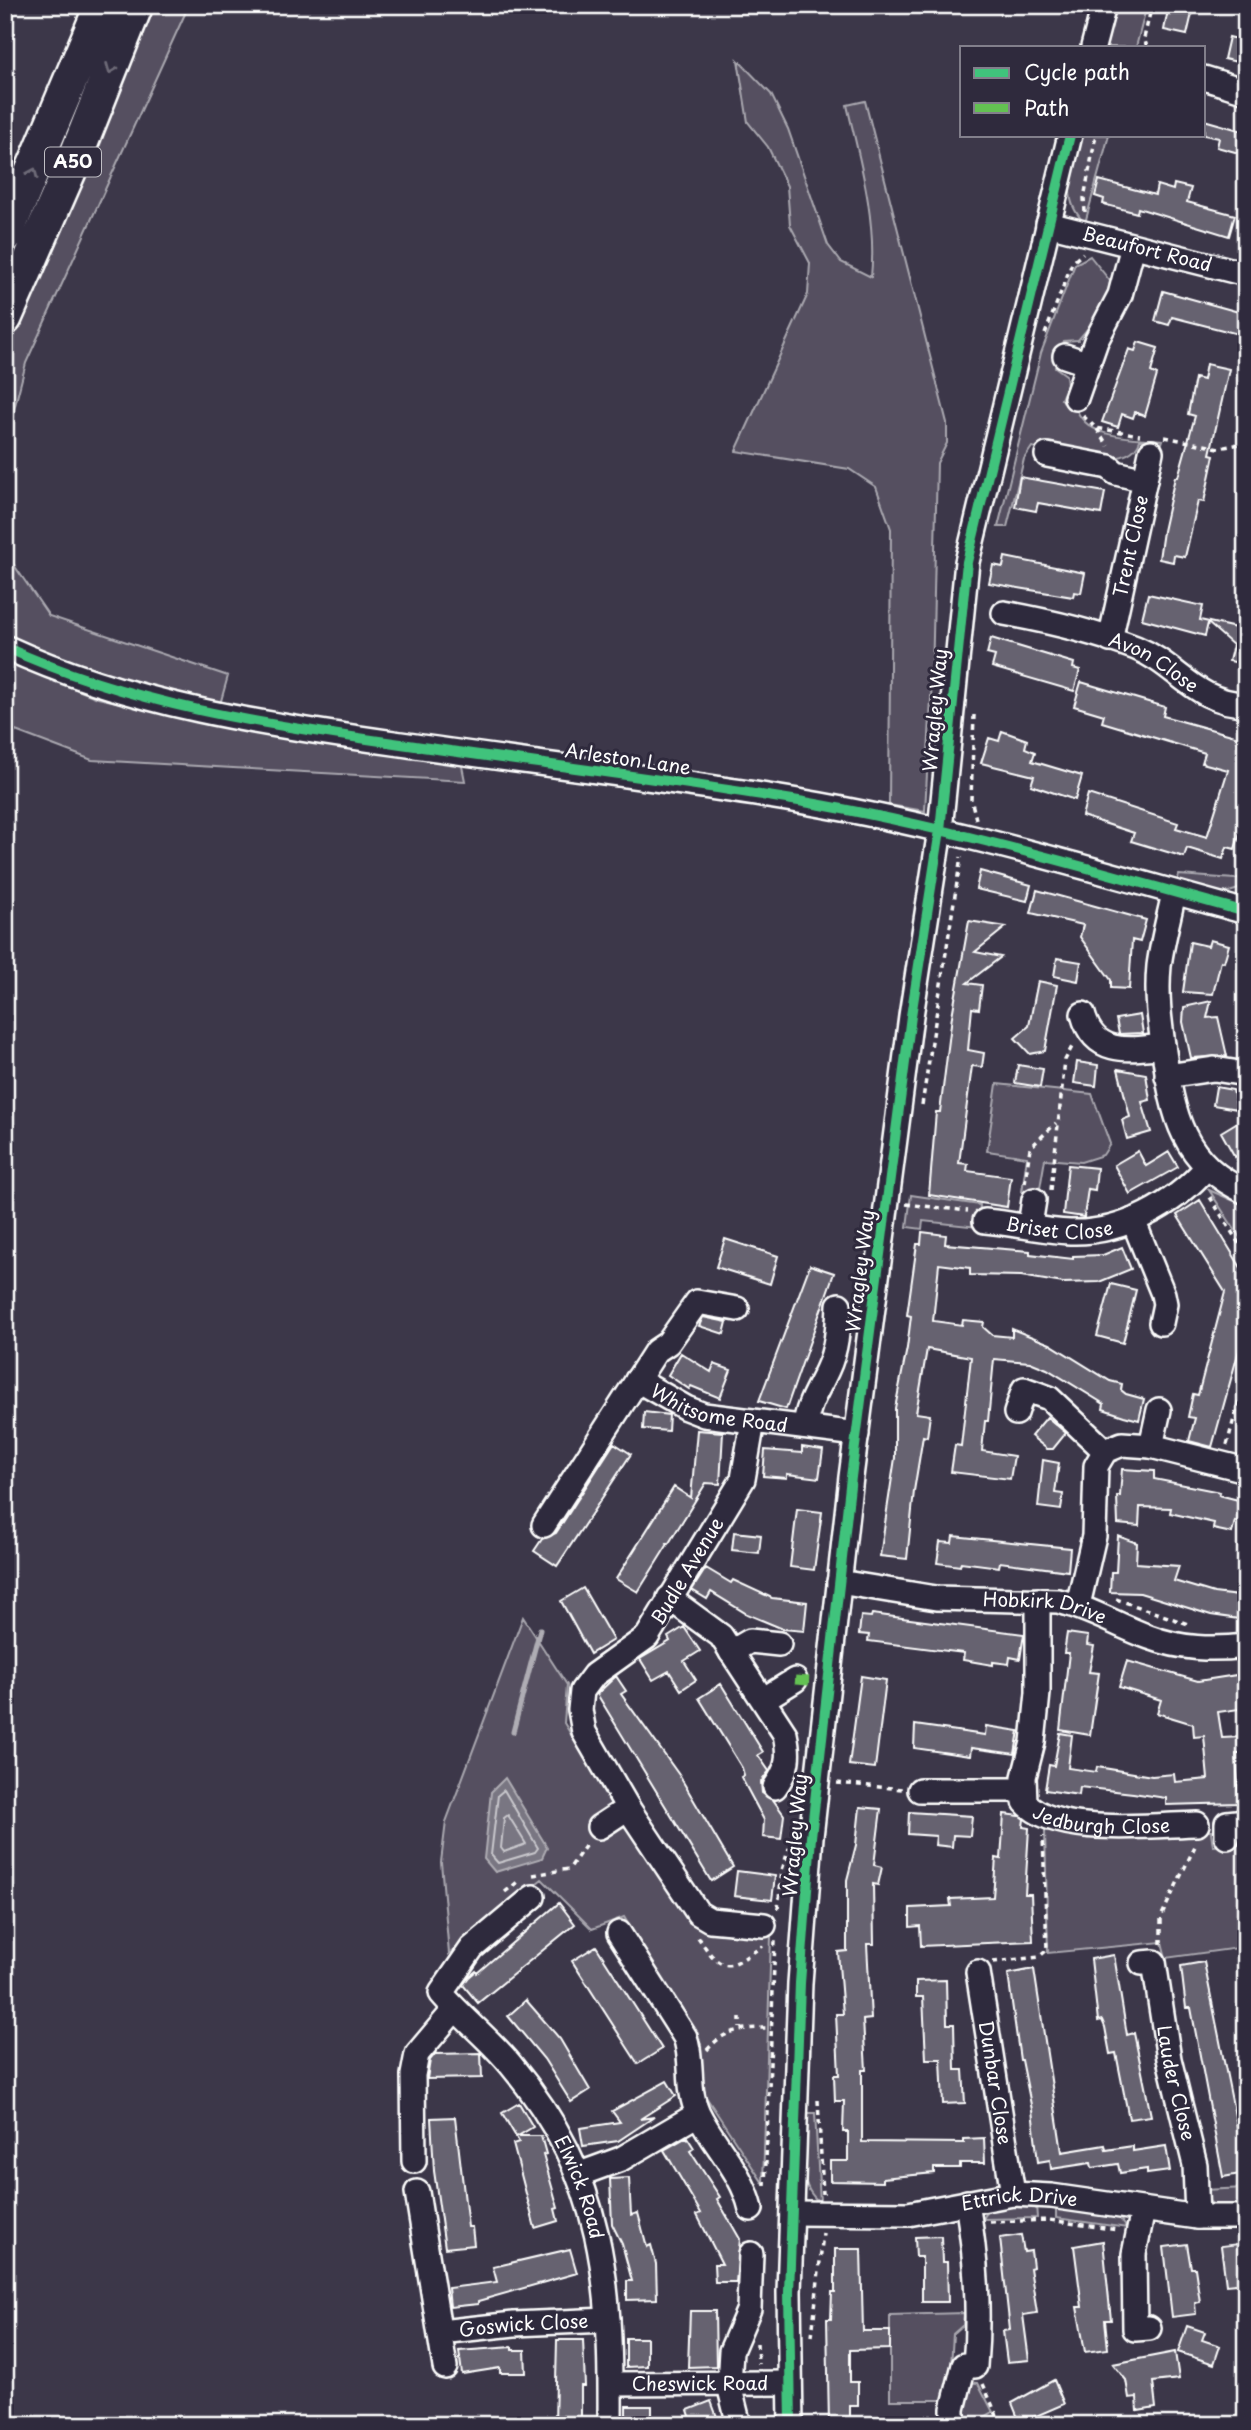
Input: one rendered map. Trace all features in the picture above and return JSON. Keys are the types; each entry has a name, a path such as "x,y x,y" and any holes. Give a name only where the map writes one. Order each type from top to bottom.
{"highway":[{"name":"A50","path":"5,236 102,5"},
{"name":"A50","path":"5,318 78,152 136,5"}],"street":[{"path":"1093,46 1104,5"},
{"path":"1206,79 1246,91"},
{"name":"Wragley Way","path":"791,2425 789,2383 792,2213 800,1983 811,1837 857,1434 897,1203 911,1016 940,830 967,562 1070,136"},
{"name":"Beaufort Road","path":"1048,224 1246,274"},
{"path":"1076,398 1076,359 1120,295 1133,246"},
{"name":"Trent Close","path":"1110,640 1152,452"},
{"path":"1047,455 1109,467 1116,473 1145,480"},
{"name":"Avon Close","path":"1004,614 1110,640 1151,656 1202,694 1225,702 1246,704"},
{"name":"Arleston Lane","path":"5,647 107,688 176,707 298,730 774,797 974,838 1246,912"},
{"path":"1174,892 1159,965 1157,1003 1167,1076 1181,1132 1202,1172 1246,1192"},
{"path":"1085,1021 1115,1049 1163,1046"},
{"path":"1167,1076 1214,1069 1246,1074"},
{"name":"Briset Close","path":"982,1216 1054,1229 1085,1231 1133,1220 1153,1211 1202,1172"},
{"path":"1029,1193 1030,1225"},
{"name":"Briset Close","path":"1133,1220 1163,1293 1165,1304 1161,1323"},
{"name":"Whitsome Road","path":"544,1525 656,1351 668,1343 697,1302 737,1309"},
{"name":"Whitsome Road","path":"805,1427 807,1408 828,1368 838,1338 839,1305"},
{"name":"Whitsome Road","path":"637,1380 686,1408 704,1415 857,1434"},
{"path":"1016,1413 1024,1389 1049,1398 1105,1451"},
{"path":"1151,1446 1159,1410"},
{"name":"Budle Avenue","path":"753,1421 743,1479 668,1598 648,1637 594,1675 582,1691 580,1710 584,1732 628,1808 698,1913 710,1920 758,1935"},
{"path":"1080,1596 1094,1536 1096,1466 1105,1451 1122,1444 1151,1446 1246,1471"},
{"name":"Hobkirk Drive","path":"839,1582 936,1598 1038,1600 1080,1596 1170,1643 1208,1649 1246,1646"},
{"path":"668,1598 707,1623 721,1636 785,1734 789,1751 787,1770 775,1787"},
{"name":"Jedburgh Close","path":"1038,1600 1038,1693 1033,1742 1023,1790 1025,1802 1043,1817 1108,1825 1197,1824"},
{"path":"731,1652 750,1642 779,1644"},
{"path":"764,1699 795,1680"},
{"name":"Jedburgh Close","path":"920,1790 1023,1790"},
{"path":"597,1832 628,1808"},
{"path":"1227,1837 1227,1823 1246,1821"},
{"path":"414,2161 417,2054 435,2031 472,1948 533,1897"},
{"path":"619,1933 685,2037 691,2066 692,2098 698,2114 746,2188 751,2209"},
{"name":"Lauder Close","path":"1148,1963 1195,2165 1197,2217"},
{"name":"Dunbar Close","path":"978,1972 1013,2194"},
{"name":"Elwick Road","path":"448,2001 485,2035 520,2077 552,2120 580,2175 607,2283 610,2425"},
{"path":"580,2175 648,2145 698,2114"},
{"name":"Goswick Close","path":"418,2192 445,2367"},
{"name":"Ettrick Drive","path":"792,2213 825,2215 969,2212 1013,2194 1051,2196 1141,2222 1197,2217 1246,2217"},
{"path":"953,2425 953,2409 970,2365 979,2314 969,2212"},
{"path":"1141,2222 1134,2254 1135,2329 1149,2328"},
{"path":"739,2425 729,2385 731,2351 749,2309 751,2254"},
{"name":"Goswick Close","path":"440,2332 501,2325 608,2320"},
{"name":"Cheswick Road","path":"611,2384 789,2383"}],"path":[{"path":"1147,46 1144,38 1152,5"},
{"path":"1042,341 1072,263 1085,252 1087,234 1084,198 1096,136"},
{"path":"921,1111 960,857 972,852 977,825 971,799 975,702"},
{"path":"1054,1229 1049,1202 1058,1141 1056,1123 1065,1060 1085,1021"},
{"path":"1029,1193 1030,1148 1056,1123"},
{"path":"1202,1172 1246,1255"},
{"path":"897,1203 909,1191"},
{"path":"897,1203 982,1216"},
{"path":"897,1203 905,1217"},
{"path":"1222,1465 1246,1375"},
{"path":"1080,1596 1197,1627"},
{"path":"834,1794 835,1782 920,1790"},
{"path":"978,1972 981,1963 1039,1957 1047,1950 1043,1817"},
{"path":"1148,1963 1161,1944 1161,1917 1197,1842 1197,1824"},
{"path":"499,1901 509,1886 526,1876 569,1869 584,1845 597,1832"},
{"path":"695,1932 712,1956 724,1965 737,1965 764,1945 758,1935"},
{"path":"740,2017 740,2028"},
{"path":"691,2066 720,2035 740,2028 771,2028"},
{"path":"811,2343 825,2215 817,2088"},
{"path":"969,2212 1049,2220 1141,2222"},
{"path":"970,2365 1001,2425"}],"shaded area":[{"path":"154,5 189,5 26,363 5,444 5,353"},
{"path":"1117,5 1147,5 1136,46 1106,46"},
{"path":"738,60 771,94 788,129 828,245 841,262 871,277 872,234 869,212 847,105 865,101 947,423 947,443 937,463 932,680 925,811 889,805 891,529 876,487 849,469 736,451 808,294 810,263 790,225 787,186 768,147 748,122"},
{"path":"1083,136 1109,136 1085,223 1072,202 1070,181"},
{"path":"1090,256 1110,281 1109,289 1089,327 1078,340 1064,341 1055,367 1066,375 1067,385 1061,399 1075,405 1080,417 1099,431 1125,437 1163,440 1162,443 1140,440 1133,450 1122,456 1108,458 1075,456 1032,447 1024,459 1007,527 998,527 1041,353 1075,264"},
{"path":"5,552 49,616 228,676 219,708 36,651 5,636"},
{"path":"5,661 98,698 296,740 461,761 465,781 92,760 5,727"},
{"path":"1179,875 1235,879 1243,876 1246,883 1231,892 1213,891 1177,882"},
{"path":"997,1084 1092,1094 1110,1144 1103,1155 1081,1162 1045,1159 1039,1194 1022,1192 1027,1157 987,1151"},
{"path":"1209,1190 1246,1206 1246,1247"},
{"path":"911,1195 980,1205 978,1227 923,1221 922,1229 907,1227"},
{"path":"523,1617 567,1685 564,1723 613,1802 698,1924 771,1936 763,2183 704,2094 701,2044 624,1917 592,1929 542,1879 449,1954 441,1862 446,1822"},
{"path":"1246,1828 1246,1947 1166,1958 1162,1942 1048,1953 1045,1831 1211,1831 1213,1846 1242,1844 1241,1829"},
{"path":"805,2113 815,2113 820,2202 812,2194 804,2174"},
{"path":"1246,2188 1246,2208 1217,2205 1203,2195 1203,2190"},
{"path":"1036,2204 1037,2218 983,2219 987,2213 999,2206"},
{"path":"1056,2204 1117,2215 1127,2228 1056,2218"},
{"path":"964,2313 963,2325 953,2334 949,2400 890,2400 890,2315"},
{"path":"964,2382 978,2383 993,2412 971,2425 960,2425"}],"water":[{"path":"505,1778 547,1847 542,1858 495,1872 484,1859 491,1792"}],"building":[{"path":"1169,5 1194,5 1187,35 1164,30"},
{"path":"1229,37 1246,41 1246,64 1224,59"},
{"path":"1206,121 1246,132 1246,155 1217,147 1219,138 1206,135"},
{"path":"1099,180 1155,195 1157,185 1173,190 1174,184 1191,188 1187,202 1235,215 1229,236 1138,208 1137,213 1103,204 1104,199 1095,196"},
{"path":"1163,291 1246,314 1246,336 1172,317 1169,325 1155,321"},
{"path":"1138,342 1158,348 1151,372 1157,375 1145,416 1135,412 1133,418 1122,414 1118,427 1102,422 1129,349 1135,351"},
{"path":"1206,364 1229,369 1210,454 1214,455 1204,502 1198,501 1185,557 1174,555 1173,562 1159,559 1163,531 1175,477 1178,477 1195,416 1188,414 1195,378 1203,380"},
{"path":"1020,477 1105,492 1101,514 1038,503 1036,511 1015,507"},
{"path":"1005,557 1085,573 1081,593 1074,592 1073,597 989,583 993,565 1003,567"},
{"path":"1148,594 1203,606 1200,620 1236,628 1239,615 1246,616 1246,664 1229,661 1233,645 1208,623 1205,636 1142,619"},
{"path":"991,638 1074,663 1073,668 1080,670 1074,691 992,667 995,656 987,654"},
{"path":"1081,682 1165,707 1163,716 1246,739 1246,813 1235,849 1227,847 1223,859 1187,848 1184,857 1131,841 1134,833 1082,816 1088,794 1178,823 1176,828 1207,837 1228,770 1202,763 1205,753 1102,722 1104,715 1074,706"},
{"path":"1002,731 1027,740 1025,748 1035,752 1032,761 1082,776 1075,800 1031,785 1034,776 981,763 989,738 999,741"},
{"path":"980,871 1031,885 1027,901 976,889"},
{"path":"1037,890 1146,920 1140,942 1132,940 1129,989 1111,988 1111,980 1080,937 1083,925 1031,913"},
{"path":"969,921 1006,927 975,952 1001,957 967,983 982,985 979,1009 972,1008 968,1050 984,1053 982,1067 972,1066 959,1163 968,1164 967,1171 1011,1177 1007,1207 929,1195 936,1112 940,1112 952,1016"},
{"path":"1210,940 1229,945 1224,962 1221,961 1213,994 1183,992 1190,942 1208,946"},
{"path":"1057,958 1081,962 1078,981 1054,976"},
{"path":"1038,981 1057,985 1045,1051 1030,1054 1015,1038 1029,1026"},
{"path":"1211,1001 1207,1018 1218,1017 1227,1056 1191,1058 1183,1022 1184,1007"},
{"path":"1140,1015 1143,1033 1119,1034 1116,1019"},
{"path":"1077,1062 1098,1065 1096,1086 1074,1083"},
{"path":"1018,1065 1043,1069 1040,1087 1015,1083"},
{"path":"1118,1069 1146,1074 1150,1100 1142,1102 1151,1132 1127,1139 1122,1120 1130,1117"},
{"path":"1216,1087 1233,1090 1237,1109 1213,1105"},
{"path":"1246,1117 1246,1150 1235,1157 1221,1132"},
{"path":"1138,1151 1146,1166 1169,1152 1178,1167 1130,1194 1114,1165"},
{"path":"1068,1165 1097,1168 1095,1190 1088,1189 1084,1217 1063,1214"},
{"path":"1200,1200 1243,1271 1246,1294 1246,1325 1212,1447 1189,1441 1195,1418 1188,1417 1193,1394 1198,1395 1225,1292 1177,1215"},
{"path":"922,1232 946,1235 945,1244 1030,1251 1030,1254 1073,1259 1073,1256 1103,1255 1122,1247 1131,1269 1099,1282 1063,1283 1021,1276 970,1275 970,1268 939,1264 933,1321 962,1325 963,1320 984,1322 983,1327 992,1335 1012,1337 1012,1329 1050,1344 1110,1381 1122,1384 1121,1390 1126,1394 1144,1399 1139,1420 1103,1409 1104,1404 1047,1369 1030,1362 994,1359 982,1451 1014,1456 1010,1479 951,1472 955,1445 961,1446 971,1357 927,1349 916,1413 930,1415 927,1437 923,1436 914,1491 907,1559 880,1556 895,1458 895,1408 911,1316 907,1315 917,1244 921,1244"},
{"path":"725,1239 778,1256 770,1284 716,1267"},
{"path":"810,1265 834,1273 786,1409 759,1401"},
{"path":"1111,1284 1136,1290 1123,1343 1097,1336"},
{"path":"703,1317 727,1322 724,1334 699,1326"},
{"path":"681,1353 711,1372 714,1364 731,1370 720,1398 691,1386 689,1389 668,1375"},
{"path":"644,1412 669,1415 668,1431 643,1429"},
{"path":"1047,1417 1066,1433 1053,1449 1047,1449 1031,1436"},
{"path":"697,1430 723,1432 720,1484 706,1483 669,1543 666,1543 668,1544 638,1592 616,1579 674,1487 691,1498"},
{"path":"614,1443 631,1454 557,1566 534,1551 542,1539 556,1533"},
{"path":"802,1447 823,1450 819,1478 787,1474 787,1478 763,1476 765,1450 802,1453"},
{"path":"1043,1460 1059,1463 1055,1493 1063,1494 1061,1510 1038,1507"},
{"path":"1122,1469 1154,1471 1154,1479 1220,1492 1219,1495 1246,1502 1246,1524 1235,1521 1232,1533 1213,1529 1214,1523 1170,1513 1171,1508 1140,1507 1139,1526 1118,1524 1117,1496 1120,1496"},
{"path":"797,1509 822,1512 814,1570 790,1567"},
{"path":"734,1532 761,1535 759,1553 732,1550"},
{"path":"953,1536 1070,1548 1068,1571 1000,1562 999,1567 961,1562 960,1566 937,1563 940,1542 952,1543"},
{"path":"1118,1536 1137,1543 1136,1563 1179,1566 1174,1581 1214,1593 1246,1597 1246,1620 1211,1615 1140,1593 1110,1592 1111,1572 1116,1572"},
{"path":"706,1568 731,1583 733,1580 772,1598 807,1602 804,1631 783,1629 747,1614 711,1592 707,1599 692,1590"},
{"path":"583,1588 613,1640 590,1654 561,1601"},
{"path":"872,1614 1024,1634 1020,1659 1010,1657 1009,1664 993,1662 993,1665 963,1660 964,1653 868,1641 869,1635 859,1634 861,1616 871,1617"},
{"path":"684,1627 700,1651 684,1661 696,1680 681,1690 669,1671 653,1680 640,1659 670,1641 668,1637"},
{"path":"1067,1633 1088,1636 1087,1645 1094,1646 1089,1672 1099,1673 1090,1735 1060,1730 1069,1653 1064,1653"},
{"path":"1127,1661 1198,1681 1243,1674 1246,1708 1218,1712 1222,1738 1242,1737 1243,1754 1236,1754 1239,1803 1166,1805 1166,1798 1133,1793 1080,1787 1079,1795 1045,1790 1049,1765 1054,1766 1060,1733 1072,1735 1068,1768 1096,1772 1097,1767 1152,1776 1174,1774 1175,1782 1208,1779 1204,1736 1194,1737 1193,1724 1157,1713 1161,1700 1119,1687"},
{"path":"616,1676 626,1691 621,1694 679,1775 733,1867 711,1881 597,1694"},
{"path":"861,1676 886,1680 875,1768 849,1765"},
{"path":"721,1684 763,1752 758,1755 769,1771 761,1782 762,1793 774,1801 784,1815 781,1839 763,1837 764,1820 741,1777 744,1775 742,1768 699,1698"},
{"path":"915,1725 985,1735 986,1726 1019,1731 1015,1754 971,1748 970,1756 914,1748"},
{"path":"860,1807 881,1809 874,1865 882,1867 878,1885 873,1884 874,1944 867,1944 871,2019 863,2020 866,2070 862,2070 862,2142 964,2143 964,2139 984,2138 985,2163 960,2163 960,2168 934,2168 934,2173 883,2178 883,2182 830,2181 830,2161 848,2161 848,2132 843,2132 844,2101 835,2101 834,2075 839,2075 836,2014 843,2014 838,1952 847,1951 847,1880 856,1845"},
{"path":"909,1812 972,1816 970,1836 953,1835 952,1847 935,1845 936,1836 908,1834"},
{"path":"1004,1814 1020,1816 1024,1819 1023,1827 1029,1828 1025,1894 1031,1894 1033,1941 921,1946 920,1926 910,1927 910,1908 951,1906 950,1899 993,1897 996,1858 1001,1859"},
{"path":"737,1871 775,1876 772,1900 734,1896"},
{"path":"559,1903 575,1924 478,2003 463,1985 469,1977"},
{"path":"596,1946 662,2049 638,2064 572,1961"},
{"path":"1114,1955 1127,2035 1134,2033 1151,2116 1129,2119 1116,2053 1110,2054 1105,2027 1102,2020 1098,2021 1091,1959"},
{"path":"1204,1962 1239,2136 1246,2135 1246,2173 1223,2177 1191,2008 1186,2008 1181,1966"},
{"path":"1034,1969 1062,2152 1105,2145 1106,2150 1133,2146 1133,2151 1166,2146 1170,2171 1147,2174 1147,2169 1120,2173 1118,2164 1092,2168 1091,2163 1051,2169 1050,2160 1038,2162 1032,2110 1020,2060 1008,1974"},
{"path":"946,1980 947,2024 954,2024 955,2070 963,2070 965,2103 943,2104 941,2059 926,2059 923,1997 916,1997 916,1981"},
{"path":"526,2000 560,2039 590,2090 571,2102 544,2059 508,2016"},
{"path":"481,2053 482,2078 427,2079 430,2060 435,2054"},
{"path":"667,2081 676,2096 640,2119 654,2117 618,2141 583,2146 580,2128 620,2122 612,2111"},
{"path":"519,2103 533,2127 518,2136 541,2136 546,2154 543,2155 558,2208 555,2209 558,2221 535,2228 513,2144 519,2142 502,2113"},
{"path":"455,2117 468,2227 472,2227 474,2245 445,2248 434,2171 431,2118"},
{"path":"687,2137 694,2148 690,2151 720,2197 717,2199 740,2239 736,2282 715,2282 714,2264 722,2264 697,2215 701,2213 664,2150"},
{"path":"629,2178 631,2215 638,2213 647,2247 651,2245 656,2264 657,2299 627,2300 627,2281 632,2281 622,2244 612,2224 610,2179"},
{"path":"1021,2235 1024,2252 1031,2251 1033,2267 1030,2268 1037,2313 1023,2315 1029,2360 1007,2362 1003,2331 1010,2330 1000,2238"},
{"path":"941,2236 942,2262 947,2262 948,2302 922,2302 922,2257 916,2257 915,2237"},
{"path":"1103,2241 1111,2320 1105,2320 1108,2349 1085,2352 1077,2307 1082,2307 1074,2246"},
{"path":"1187,2244 1191,2268 1195,2268 1200,2302 1195,2303 1196,2314 1172,2317 1164,2247"},
{"path":"1238,2244 1240,2264 1246,2264 1246,2283 1226,2285 1221,2246"},
{"path":"570,2249 577,2273 478,2301 478,2304 450,2307 448,2288 497,2282 493,2267"},
{"path":"835,2249 861,2249 863,2331 890,2331 890,2349 850,2350 850,2382 858,2382 858,2406 850,2406 850,2425 829,2425 827,2319 831,2319 832,2292 835,2292"},
{"path":"690,2311 715,2311 716,2366 688,2367"},
{"path":"1187,2326 1205,2332 1202,2340 1220,2346 1214,2364 1178,2352"},
{"path":"626,2338 647,2338 647,2366 626,2367"},
{"path":"557,2340 583,2340 585,2386 581,2386 581,2425 555,2423"},
{"path":"512,2347 512,2350 525,2350 526,2373 500,2373 500,2368 462,2374 459,2351"},
{"path":"1175,2352 1179,2379 1153,2382 1156,2408 1138,2411 1137,2397 1129,2398 1126,2380 1113,2364"},
{"path":"1054,2380 1064,2404 1020,2423 1012,2403"},
{"path":"711,2401 720,2425 693,2425 688,2410"},
{"path":"626,2406 652,2406 652,2425 626,2425"}],"waterway":[{"path":"513,1732 540,1629"}],"marked path":[{"path":"795,1680 809,1681"}],"cycle path":[{"path":"791,2425 789,2292 800,1983 811,1837 851,1477 911,1016 940,830 967,562 1070,136"},
{"path":"5,647 101,684 199,710 350,737 834,807 1012,848 1246,912"}]}
